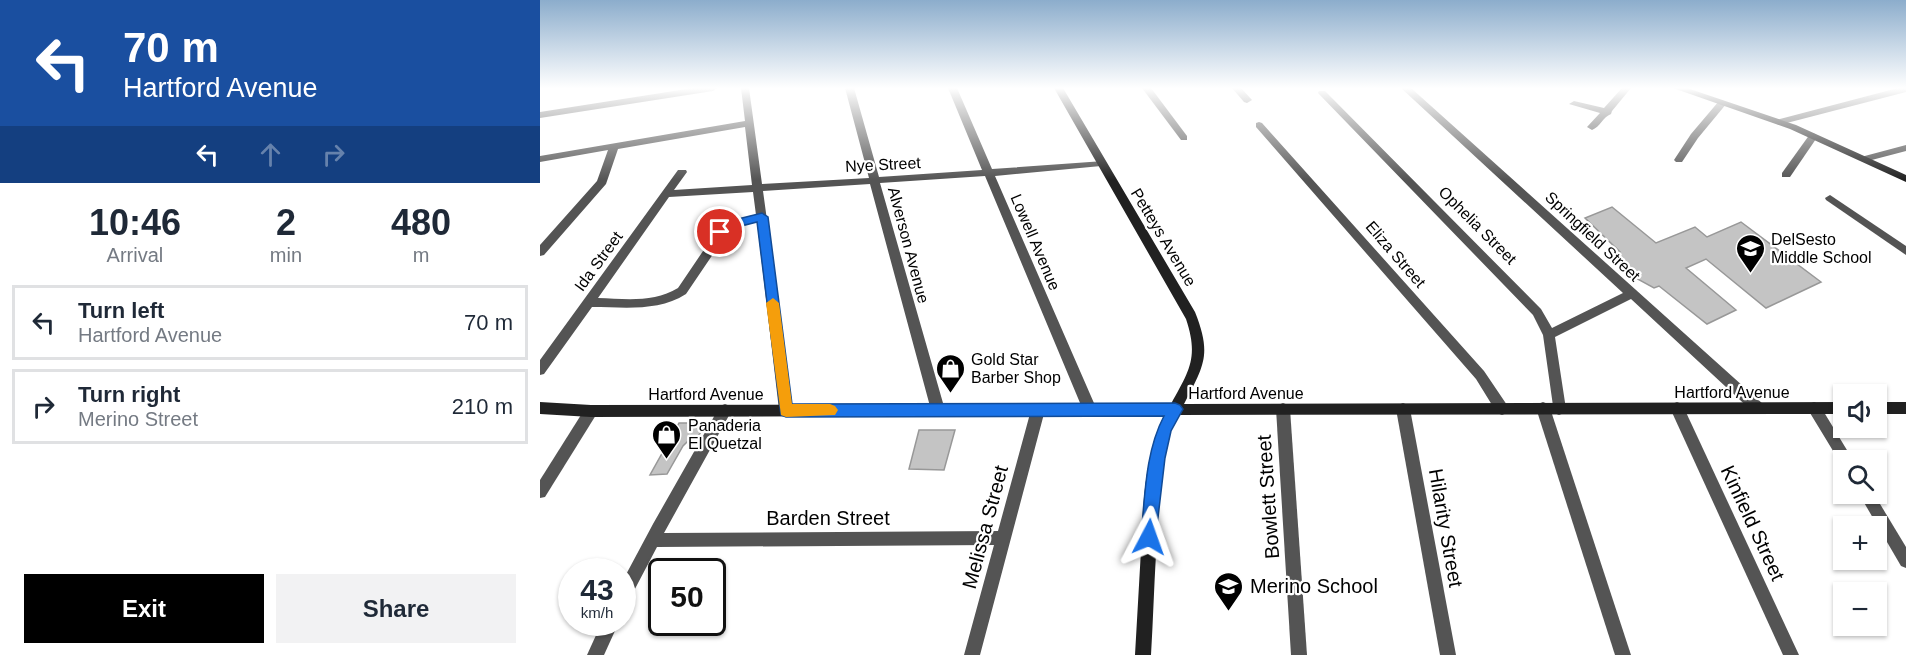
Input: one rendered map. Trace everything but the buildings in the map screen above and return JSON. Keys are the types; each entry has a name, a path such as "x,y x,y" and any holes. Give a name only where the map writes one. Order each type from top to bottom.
{"main road":[{"name":"Petteys Avenue","path":"1076,119 1189,312 1198,336 1196,369 1164,430 1157,458 1150,517 1143,655"},
{"path":"1769,119 1813,136 1906,179"},
{"name":"Hartford Avenue","path":"540,408 591,411 1833,408"},
{"path":"1887,408 1906,408"}],"street":[{"path":"749,119 786,410"},
{"name":"Alverson Avenue","path":"857,119 938,410"},
{"name":"Lowell Avenue","path":"965,119 1090,410"},
{"path":"1169,119 1184,138"},
{"name":"Ophelia Street","path":"1347,119 1533,307 1549,335 1559,409"},
{"name":"Springfield Street","path":"1439,119 1758,408"},
{"path":"1592,127 1601,119"},
{"path":"1679,160 1694,136 1709,119"},
{"path":"1779,122 1792,119"},
{"path":"540,159 750,123"},
{"name":"Eliza Street","path":"1258,125 1279,145 1480,375 1502,409"},
{"path":"1786,175 1813,136"},
{"path":"540,252 602,182 614,147"},
{"path":"1864,159 1906,148"},
{"name":"Nye Street","path":"667,194 988,173 1101,163"},
{"name":"Ida Street","path":"540,370 682,172"},
{"path":"1830,198 1906,251"},
{"path":"588,302 658,302 674,298 682,291 726,226 762,217"},
{"path":"1549,335 1631,294"},
{"path":"1543,408 1623,655"},
{"name":"Kinfield Street","path":"1677,408 1791,655"},
{"path":"1815,408 1840,450"},
{"name":"Bowlett Street","path":"1283,409 1299,655"},
{"name":"Hilarity Street","path":"1403,409 1449,655"},
{"path":"636,571 725,410"},
{"name":"Melissa Street","path":"972,655 1038,410"},
{"path":"540,492 591,411"},
{"path":"1872,504 1906,561"},
{"name":"Barden Street","path":"652,540 1004,538"},
{"path":"595,655 604,636"}],"slow traffic":[{"path":"773,303 786,410 830,410"}],"place":[{"name":"DelSesto Middle School","path":"1750,274"},
{"name":"Gold Star Barber Shop","path":"950,394"},
{"name":"Panaderia El Quetzal","path":"667,460"},
{"name":"Merino School","path":"1229,612"}],"route":[{"path":"720,232 733,223 762,217 786,410 1175,409 1164,430 1157,458 1149,537"}]}
